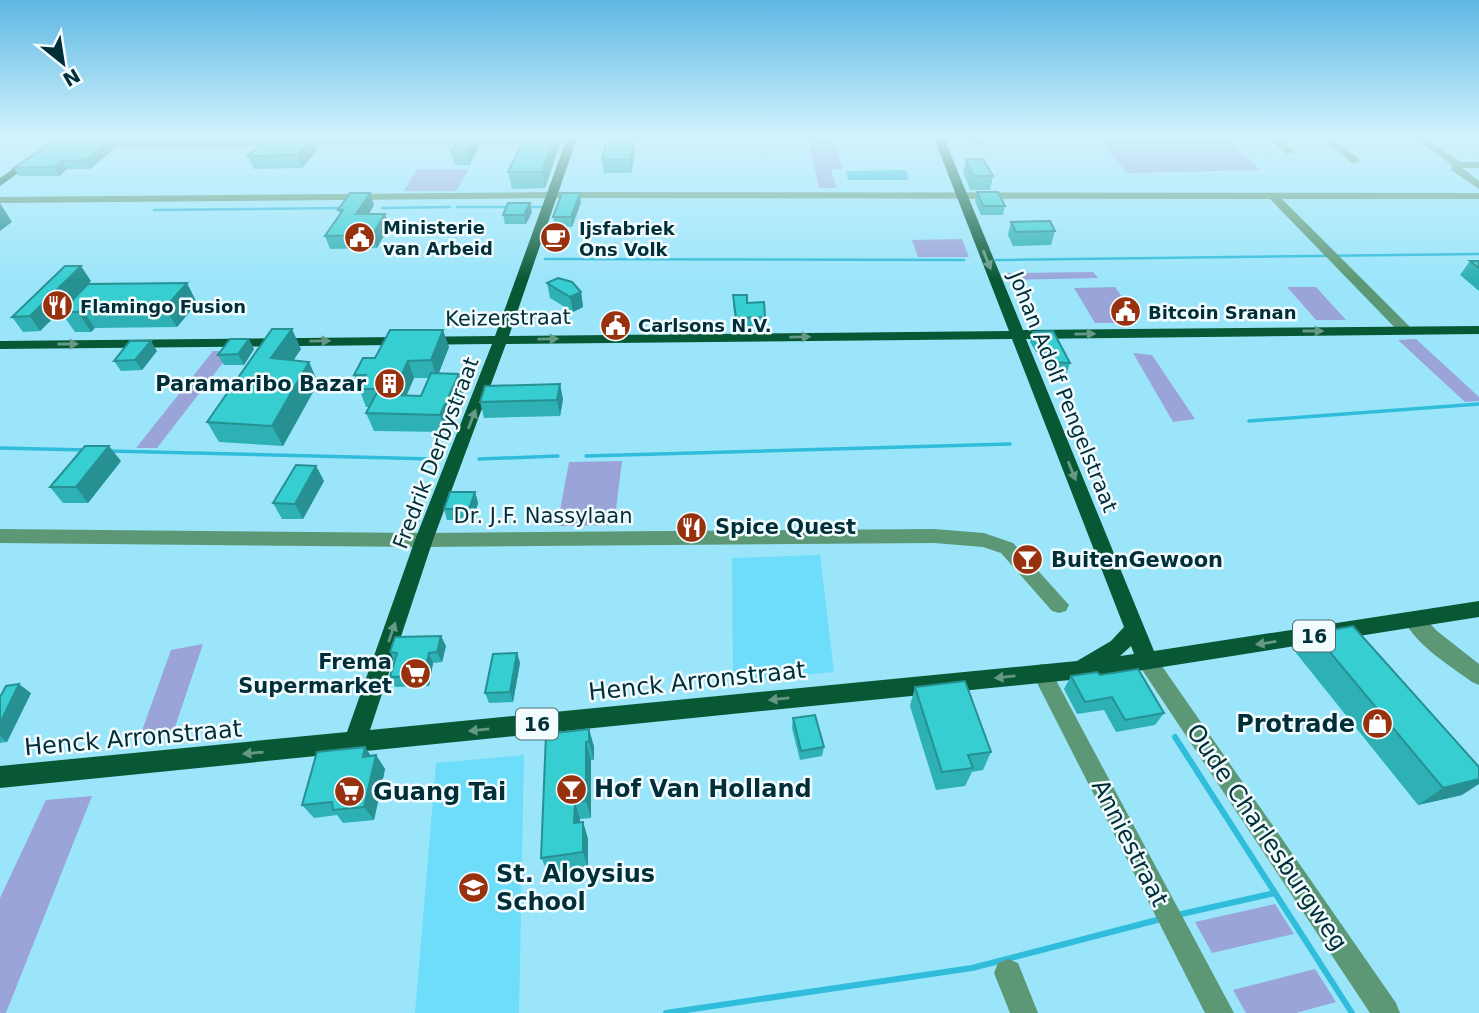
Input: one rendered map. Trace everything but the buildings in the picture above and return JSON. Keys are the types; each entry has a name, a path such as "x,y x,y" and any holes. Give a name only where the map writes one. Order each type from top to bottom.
{"main road":[{"name":"Fredrik Derbystraat","path":"354,743 424,540 502,339 556,185"},
{"name":"Johan Adolf Pengelstraat","path":"957,185 1148,662"},
{"name":"Keizerstraat","path":"0,345 1479,330"},
{"name":"16","path":"1148,662 1479,609"},
{"path":"1073,670 1111,653 1136,627"},
{"name":"Henck Arronstraat","path":"0,777 1148,662"}],"street":[{"path":"0,200 553,195 1479,196"},
{"path":"1273,196 1406,331"},
{"name":"Dr. J.F. Nassylaan","path":"0,536 424,540 934,536 984,540 1007,548 1059,605"},
{"path":"1413,620 1479,676"},
{"name":"Oude Charlesburgweg","path":"1148,662 1387,1013"},
{"name":"Anniestraat","path":"1042,673 1220,1013"},
{"path":"1009,973 1024,1013"}],"shaded area":[{"path":"407,185 459,185 456,191 404,191"},
{"path":"818,185 835,185 836,188 819,188"},
{"path":"962,239 969,257 918,257 912,240"},
{"path":"1093,272 1098,278 1010,280 1006,273"},
{"path":"1115,287 1127,304 1112,305 1124,323 1095,323 1074,288"},
{"path":"1287,287 1316,287 1346,320 1316,320"},
{"path":"1416,339 1479,397 1479,401 1465,402 1398,340"},
{"path":"213,351 232,351 157,448 136,448"},
{"path":"1133,353 1152,355 1195,419 1173,422"},
{"path":"622,461 614,525 557,526 569,462"},
{"path":"820,555 834,672 733,682 732,558"},
{"path":"203,644 173,733 140,736 171,650"},
{"name":"St. Aloysius School","path":"524,755 519,1013 415,1013 436,763"},
{"path":"92,796 6,1013 0,1013 0,898 46,800"},
{"path":"1275,904 1294,934 1212,953 1195,922"},
{"path":"1315,969 1336,1002 1296,1013 1246,1013 1233,990"}],"waterway":[{"path":"382,208 450,207"},
{"path":"457,207 509,207"},
{"path":"525,207 542,207"},
{"path":"154,210 343,208"},
{"path":"996,260 1479,254"},
{"path":"545,259 964,260"},
{"path":"1249,421 1479,404"},
{"path":"586,456 1010,444"},
{"path":"0,448 87,450"},
{"path":"109,451 434,459"},
{"path":"479,459 558,456"},
{"path":"1175,737 1352,1013"},
{"path":"1177,915 1275,893"},
{"path":"666,1013 972,968 1161,919"}],"place":[{"name":"Ministerie van Arbeid","path":"360,237"},
{"name":"Ijsfabriek Ons Volk","path":"556,238"},
{"name":"Flamingo Fusion","path":"57,306"},
{"name":"Bitcoin Sranan","path":"1125,312"},
{"name":"Carlsons N.V.","path":"615,325"},
{"name":"Paramaribo Bazar","path":"389,384"},
{"name":"Spice Quest","path":"692,527"},
{"name":"BuitenGewoon","path":"1028,560"},
{"name":"Frema Supermarket","path":"415,674"},
{"name":"Protrade","path":"1378,724"},
{"name":"Hof Van Holland","path":"571,789"},
{"name":"Guang Tai","path":"350,792"},
{"name":"St. Aloysius School","path":"473,888"}]}
